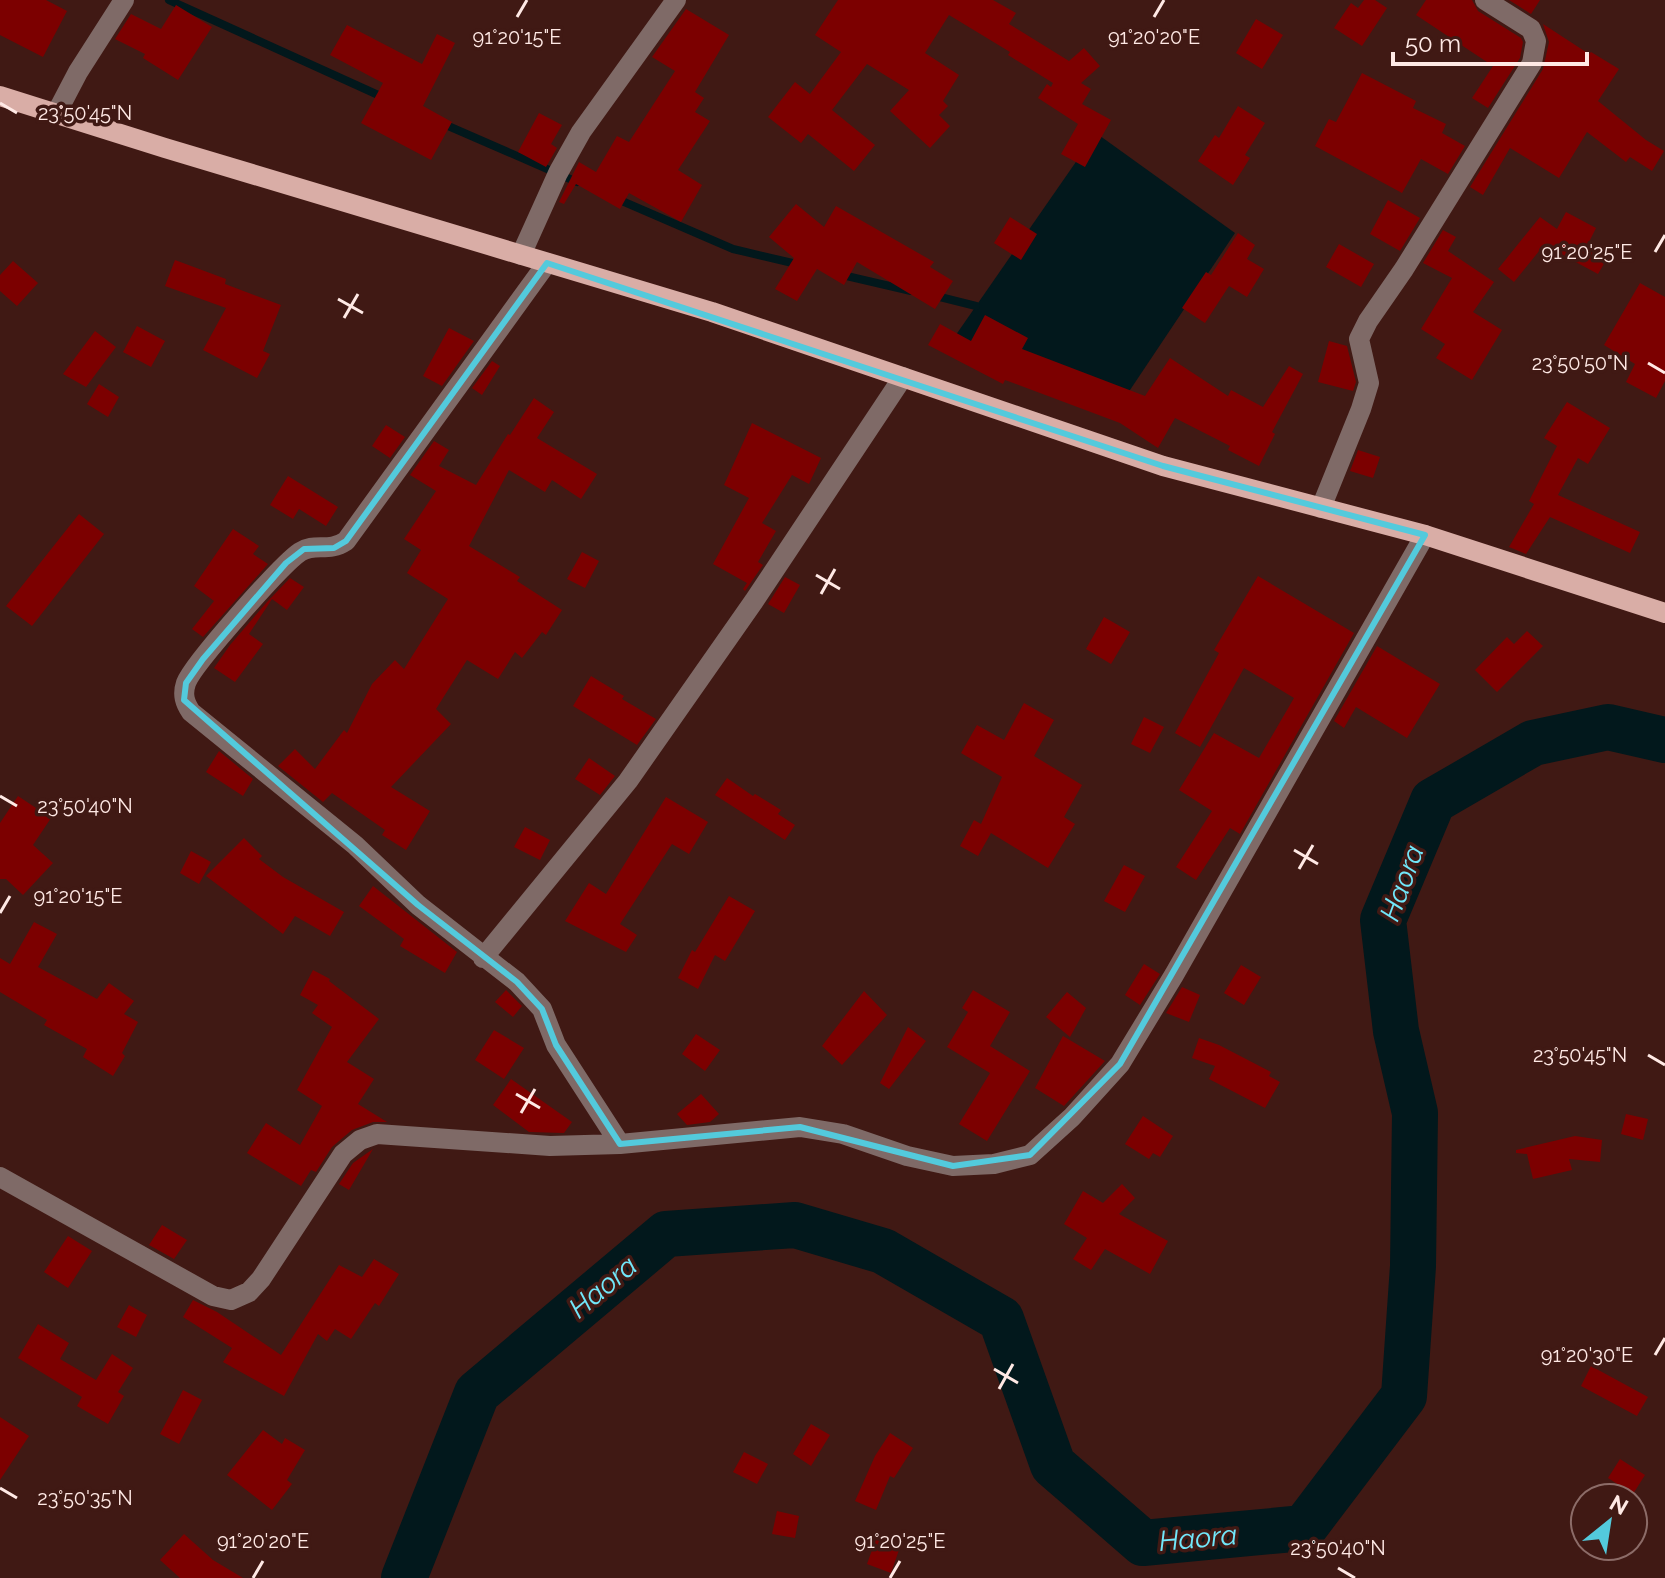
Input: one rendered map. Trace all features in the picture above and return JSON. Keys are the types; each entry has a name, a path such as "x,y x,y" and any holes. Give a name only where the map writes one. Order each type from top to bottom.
{"main road":[{"path":"0,96 712,312 1163,466 1425,535 1665,613"}],"street":[{"path":"56,114 85,60 124,0"},
{"path":"521,255 558,173 581,132 676,0"},
{"path":"1321,508 1369,383 1359,339 1532,63 1536,41 1531,29 1485,0"},
{"path":"547,263 346,541 334,548 304,549 286,563 203,659 186,683 184,700 191,712 355,845 418,905 517,982 542,1009 556,1045 620,1144"},
{"path":"483,958 628,781 754,601 903,377"},
{"path":"0,1177 213,1296 231,1300 249,1292 261,1279 343,1154 360,1140 377,1134 550,1146 620,1144 800,1127 843,1134 907,1156 953,1166 994,1164 1030,1155 1072,1117 1120,1064 1189,950 1425,535"}],"highlighted area":[{"path":"547,263 1163,466 1425,535 1120,1064 1030,1155 953,1166 800,1127 620,1144 556,1045 542,1009 517,982 418,905 184,700 186,683 203,659 286,563 304,549 334,548 346,541"}],"water":[{"path":"1096,133 1235,233 1122,402 951,342"}],"building":[{"path":"0,0 46,0 67,11 43,57 0,35"},
{"path":"838,0 993,0 1016,13 1009,24 1069,61 1084,48 1100,66 1081,83 1091,89 1082,104 1111,120 1085,167 1061,154 1078,124 1038,98 1047,84 1051,87 1053,83 1008,55 1010,52 949,15 925,53 959,75 943,101 948,106 939,115 950,126 930,148 890,111 909,90 867,64 832,110 875,145 854,171 808,134 801,143 768,117 795,82 810,94 841,52 815,35"},
{"path":"1364,0 1375,0 1387,8 1362,46 1334,28 1351,3 1358,8"},
{"path":"1426,0 1472,0 1478,11 1521,38 1520,58 1488,108 1472,98 1493,66 1416,15"},
{"path":"1509,0 1540,0 1531,14"},
{"path":"176,5 212,27 178,80 143,58 145,54 115,39 131,14 161,29"},
{"path":"686,9 729,35 695,92 704,98 695,112 710,121 678,170 702,185 681,222 629,193 620,209 576,184 564,204 559,202 579,162 596,172 617,136 629,142 675,71 652,57"},
{"path":"1256,19 1283,35 1262,69 1236,53"},
{"path":"1543,24 1619,69 1598,101 1664,151 1652,171 1630,157 1626,162 1587,132 1559,178 1510,148 1483,195 1470,187 1543,69 1549,42"},
{"path":"347,25 422,64 437,34 455,43 423,106 452,122 431,160 361,123 383,83 330,55"},
{"path":"1362,73 1416,101 1413,108 1446,124 1442,133 1465,146 1448,174 1421,159 1402,193 1315,146 1329,119 1336,122"},
{"path":"1238,106 1265,123 1245,155 1250,158 1233,185 1198,161 1215,135 1219,138"},
{"path":"539,113 562,125 551,144 557,148 546,167 518,152"},
{"path":"1388,200 1420,218 1400,251 1370,234"},
{"path":"796,204 824,227 836,206 934,262 930,267 953,281 935,309 857,262 844,285 817,269 797,301 775,289 794,258 769,237"},
{"path":"1566,212 1596,228 1586,248 1605,262 1598,274 1544,245 1514,282 1498,269 1540,217 1557,229"},
{"path":"1010,217 1037,234 1021,260 994,243"},
{"path":"1443,230 1456,237 1448,251 1494,282 1473,312 1502,330 1472,380 1436,358 1445,344 1421,329 1452,278 1423,263"},
{"path":"1238,233 1255,245 1247,259 1264,269 1247,297 1229,286 1205,323 1182,308 1206,272 1211,275"},
{"path":"1339,244 1374,264 1361,287 1326,267"},
{"path":"175,260 226,279 225,284 281,305 263,351 270,354 257,378 203,350 226,308 165,286"},
{"path":"13,261 38,283 17,306 0,291 0,275"},
{"path":"1640,283 1665,297 1665,381 1656,398 1626,382 1635,364 1604,345"},
{"path":"985,315 1028,338 1022,349 1145,396 1170,358 1228,396 1231,390 1263,407 1289,366 1303,374 1272,432 1275,434 1259,466 1228,450 1230,446 1175,418 1158,448 1120,423 1005,380 1003,384 928,345 940,324 971,341"},
{"path":"137,326 165,341 151,367 123,352"},
{"path":"449,328 474,341 442,386 423,376"},
{"path":"95,331 116,347 86,387 63,374"},
{"path":"1329,341 1347,346 1356,382 1353,391 1318,382"},
{"path":"492,361 500,366 482,395 472,388"},
{"path":"99,384 119,397 108,417 87,404"},
{"path":"534,398 554,412 537,438 597,474 581,499 552,480 545,492 509,470 469,546 520,577 517,581 562,610 546,635 542,632 522,658 515,652 498,679 467,660 436,709 451,724 391,787 430,811 406,850 382,835 385,830 332,793 323,802 278,766 295,749 315,769 344,730 347,733 372,684 395,660 404,669 448,599 407,573 421,550 404,539 436,491 410,475 434,441 449,450 439,466 476,485"},
{"path":"1567,402 1610,428 1588,464 1578,458 1558,495 1640,532 1630,553 1550,517 1526,554 1509,547 1534,504 1529,501 1557,446 1544,438"},
{"path":"752,423 821,458 809,484 792,475 762,523 776,531 758,562 763,565 745,591 743,589 747,583 713,564 749,498 724,485"},
{"path":"386,425 405,437 390,458 372,446"},
{"path":"1358,450 1380,457 1373,478 1350,471"},
{"path":"288,476 338,507 326,526 299,509 293,519 270,505"},
{"path":"79,514 104,534 32,626 6,606"},
{"path":"233,529 259,546 253,554 268,564 203,637 192,629 214,601 194,586"},
{"path":"582,552 599,561 585,588 567,579"},
{"path":"1258,576 1354,633 1240,834 1230,828 1196,880 1176,867 1212,811 1179,790 1214,733 1259,758 1294,698 1244,668 1200,747 1175,733 1219,653 1214,650"},
{"path":"785,577 800,585 784,613 768,604"},
{"path":"290,578 304,587 287,610 272,599 249,634 263,644 235,682 214,668 230,645"},
{"path":"1104,617 1130,632 1111,664 1086,649"},
{"path":"1527,631 1543,646 1497,692 1475,670 1507,637 1514,644"},
{"path":"1377,646 1440,684 1407,738 1356,707 1344,728 1334,721"},
{"path":"591,676 656,719 637,745 573,706"},
{"path":"1024,703 1054,720 1034,756 1082,785 1064,817 1075,824 1048,868 991,833 978,856 960,846 974,820 981,824 1002,777 961,753 977,725 1004,740"},
{"path":"1144,717 1164,727 1150,753 1131,744"},
{"path":"219,751 253,779 243,796 206,772"},
{"path":"589,758 615,776 600,795 575,779"},
{"path":"727,778 781,810 778,814 795,825 785,840 715,795"},
{"path":"18,796 51,818 33,845 53,863 23,895 6,879 0,879 0,823"},
{"path":"666,797 708,822 689,854 672,844 620,924 637,935 626,952 565,921 589,883 606,894"},
{"path":"525,827 550,840 540,860 514,847"},
{"path":"244,838 262,856 259,859 283,877 344,912 330,936 295,916 283,934 206,876"},
{"path":"191,851 211,862 199,884 180,873"},
{"path":"1124,865 1145,876 1125,912 1104,901"},
{"path":"373,886 457,952 445,973 400,946 404,939 359,906"},
{"path":"729,896 755,911 725,961 715,955 698,989 678,978 692,950 695,952"},
{"path":"34,922 57,934 38,967 97,999 109,983 134,1001 124,1014 138,1022 122,1053 125,1056 113,1076 83,1057 87,1049 44,1025 47,1020 0,992 0,958 10,964"},
{"path":"1144,964 1160,974 1140,1005 1125,995"},
{"path":"1241,965 1261,977 1244,1005 1224,993"},
{"path":"313,970 330,979 379,1019 347,1062 374,1079 358,1104 387,1122 373,1122 352,1130 332,1147 316,1172 311,1170 301,1186 247,1153 266,1123 300,1145 322,1106 297,1090 332,1027 312,1013 318,1005 300,995"},
{"path":"1182,987 1200,995 1189,1022 1166,1013"},
{"path":"506,990 522,1006 513,1017 495,1002"},
{"path":"973,990 1010,1012 990,1046 1030,1071 987,1141 959,1124 990,1073 947,1047 968,1012 962,1008"},
{"path":"864,991 887,1015 842,1065 822,1046"},
{"path":"1067,992 1086,1008 1070,1037 1046,1017"},
{"path":"908,1027 926,1041 889,1089 880,1083"},
{"path":"494,1030 524,1048 504,1079 475,1060"},
{"path":"696,1034 720,1050 705,1071 682,1054"},
{"path":"1063,1036 1105,1061 1064,1106 1035,1088"},
{"path":"1199,1038 1271,1072 1269,1076 1280,1082 1265,1108 1209,1079 1215,1066 1192,1058"},
{"path":"511,1079 572,1122 564,1133 529,1132 493,1105"},
{"path":"701,1094 719,1114 710,1122 687,1125 677,1114"},
{"path":"1626,1114 1648,1119 1643,1140 1621,1134"},
{"path":"1143,1116 1173,1136 1160,1157 1153,1153 1149,1159 1125,1144"},
{"path":"1575,1136 1602,1140 1600,1162 1569,1159 1572,1170 1533,1179 1527,1154 1516,1153 1516,1150"},
{"path":"373,1149 349,1190 339,1184 353,1163"},
{"path":"1122,1184 1135,1198 1119,1214 1168,1241 1150,1274 1105,1249 1091,1270 1073,1259 1087,1238 1064,1224 1083,1191 1103,1203"},
{"path":"162,1225 187,1240 174,1259 149,1245"},
{"path":"68,1236 92,1251 68,1288 44,1272"},
{"path":"374,1259 399,1274 379,1306 375,1303 351,1339 335,1329 327,1341 318,1334 284,1396 223,1362 232,1348 183,1317 193,1300 217,1312 281,1355 339,1265 362,1277"},
{"path":"129,1305 147,1315 136,1337 117,1327"},
{"path":"38,1324 69,1343 60,1359 96,1380 112,1354 133,1368 118,1392 124,1396 108,1424 77,1406 82,1397 18,1358"},
{"path":"1591,1366 1648,1397 1637,1416 1581,1386"},
{"path":"183,1390 202,1400 179,1444 160,1434"},
{"path":"0,1417 29,1436 0,1480"},
{"path":"811,1424 830,1435 811,1466 793,1454"},
{"path":"263,1430 282,1444 285,1438 305,1450 287,1480 292,1484 272,1510 227,1475"},
{"path":"890,1433 913,1448 894,1478 890,1476 876,1510 855,1501 875,1456"},
{"path":"744,1452 768,1464 757,1484 733,1472"},
{"path":"1620,1459 1645,1475 1641,1482 1614,1482 1608,1478"},
{"path":"777,1511 799,1516 795,1538 772,1534"},
{"path":"184,1534 213,1560 243,1578 180,1578 160,1560"},
{"path":"876,1539 900,1547 891,1573 867,1564"}],"waterway":[{"path":"169,0 387,99"},
{"path":"439,122 577,182"},
{"path":"615,198 733,249 801,265"},
{"path":"838,274 911,291"},
{"path":"932,295 976,306"},
{"name":"Haora","path":"404,1578 477,1393 666,1234 795,1225 883,1251 1001,1319 1053,1465 1143,1543 1304,1528 1404,1396 1413,1266 1415,1113 1396,1031 1383,920 1433,801 1533,743 1608,727 1665,740"}]}
